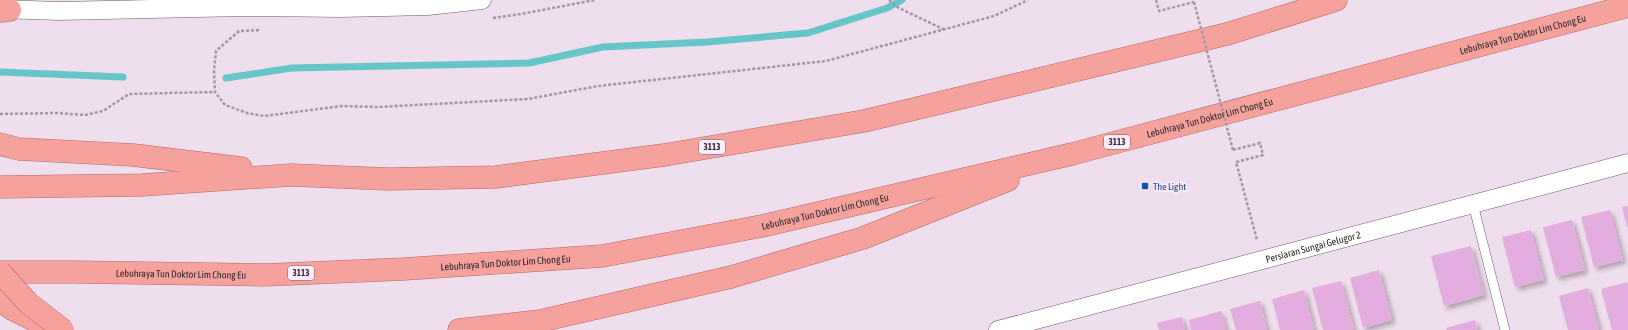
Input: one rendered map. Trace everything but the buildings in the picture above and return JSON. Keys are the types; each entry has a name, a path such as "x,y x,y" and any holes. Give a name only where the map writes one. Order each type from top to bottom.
{"highway":[{"name":"3113","path":"0,187 142,185 291,174 388,179 496,177 664,155 864,120 1227,34 1336,0"},
{"name":"Lebuhraya Tun Doktor Lim Chong Eu","path":"0,272 265,275 404,269 602,256 762,226 1072,154 1628,6"},
{"path":"0,144 19,149 133,155 291,174"},
{"path":"459,330 540,321 731,278 864,238 1072,154"},
{"path":"0,272 28,303 63,330"},
{"path":"0,300 12,309 54,330"}],"street":[{"path":"3,9 59,11 243,7 341,8 428,6 482,0"},
{"name":"Persiaran Sungai Gelugor 2","path":"998,330 1628,163"}],"lane":[{"path":"1473,204 1505,330"}],"path":[{"path":"890,0 899,8 944,29"},
{"path":"0,114 94,114 103,111 129,94 215,92 225,105 247,113 264,116 342,106 378,107 528,99 598,86 826,61 994,16 1028,0"},
{"path":"1156,0 1159,11 1194,2 1233,150 1260,142 1263,155 1236,162 1262,260"}],"waterway":[{"path":"226,78 292,68 529,63 603,47 707,42 808,33 887,8 902,0"},
{"path":"0,72 123,77"}],"place":[{"name":"The Light","path":"1145,186"}]}
